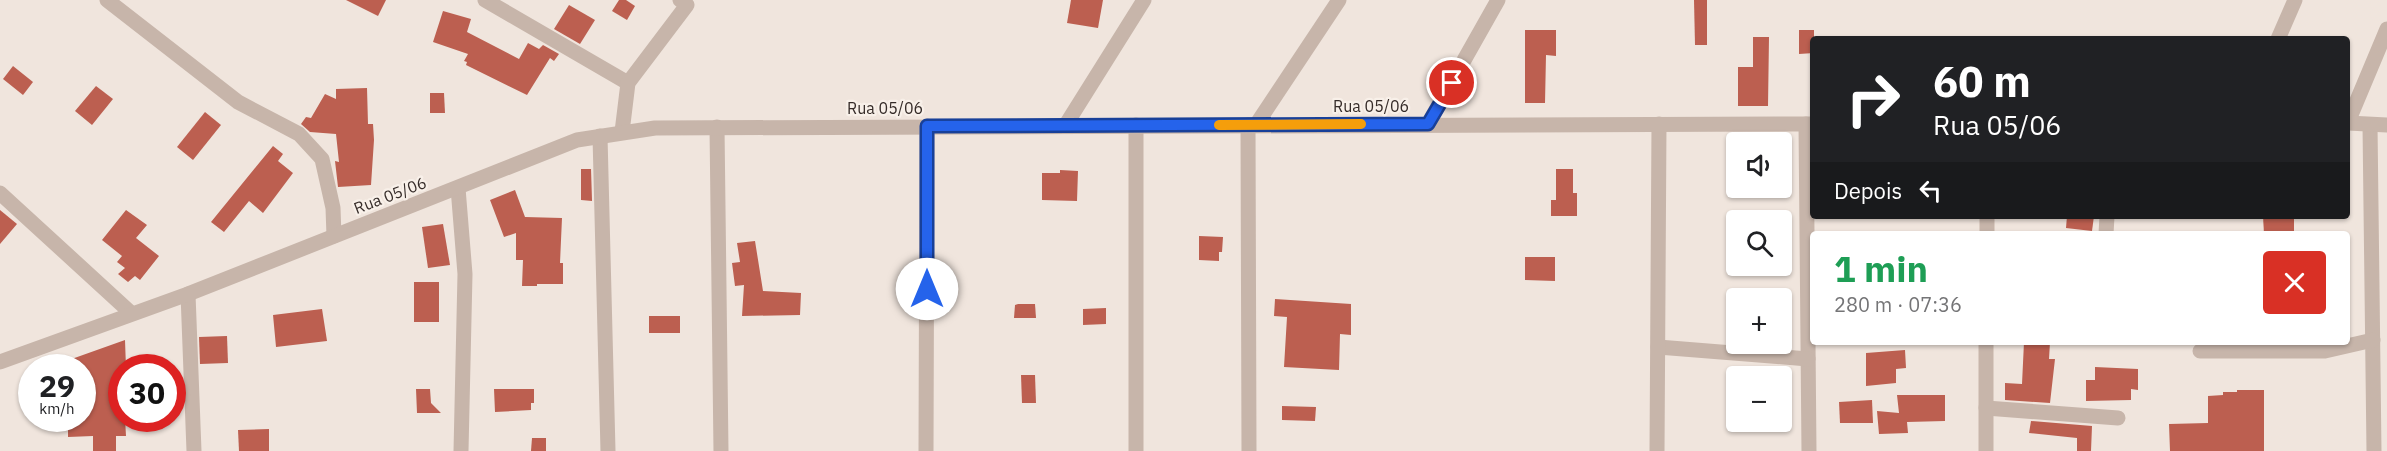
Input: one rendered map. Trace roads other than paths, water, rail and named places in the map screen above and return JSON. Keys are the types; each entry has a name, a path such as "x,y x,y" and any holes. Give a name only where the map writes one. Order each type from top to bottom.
{"street":[{"path":"107,0 238,102 300,134 322,159 333,208 334,236"},
{"path":"485,0 628,83"},
{"path":"622,132 628,83 687,5 681,0"},
{"path":"1065,126 1144,0"},
{"path":"1249,451 1252,125 1339,0"},
{"path":"1428,124 1498,0"},
{"path":"2279,36 2295,0"},
{"path":"2350,118 2387,29"},
{"path":"2350,123 2387,125"},
{"path":"1657,451 1659,124"},
{"path":"1809,451 1810,124"},
{"name":"Rua 05/06","path":"0,362 188,294 578,140 622,132 655,128 717,127 1810,124"},
{"path":"1136,125 1136,451"},
{"path":"2370,125 2374,451"},
{"path":"926,451 927,126"},
{"path":"717,127 722,451"},
{"path":"600,136 608,451"},
{"path":"458,188 465,274 461,451"},
{"path":"0,193 131,313"},
{"path":"188,294 194,451"},
{"path":"2200,351 2325,351 2373,340"},
{"path":"1986,345 1986,451"},
{"path":"1658,347 1808,359"},
{"path":"1986,408 2118,418"}]}
